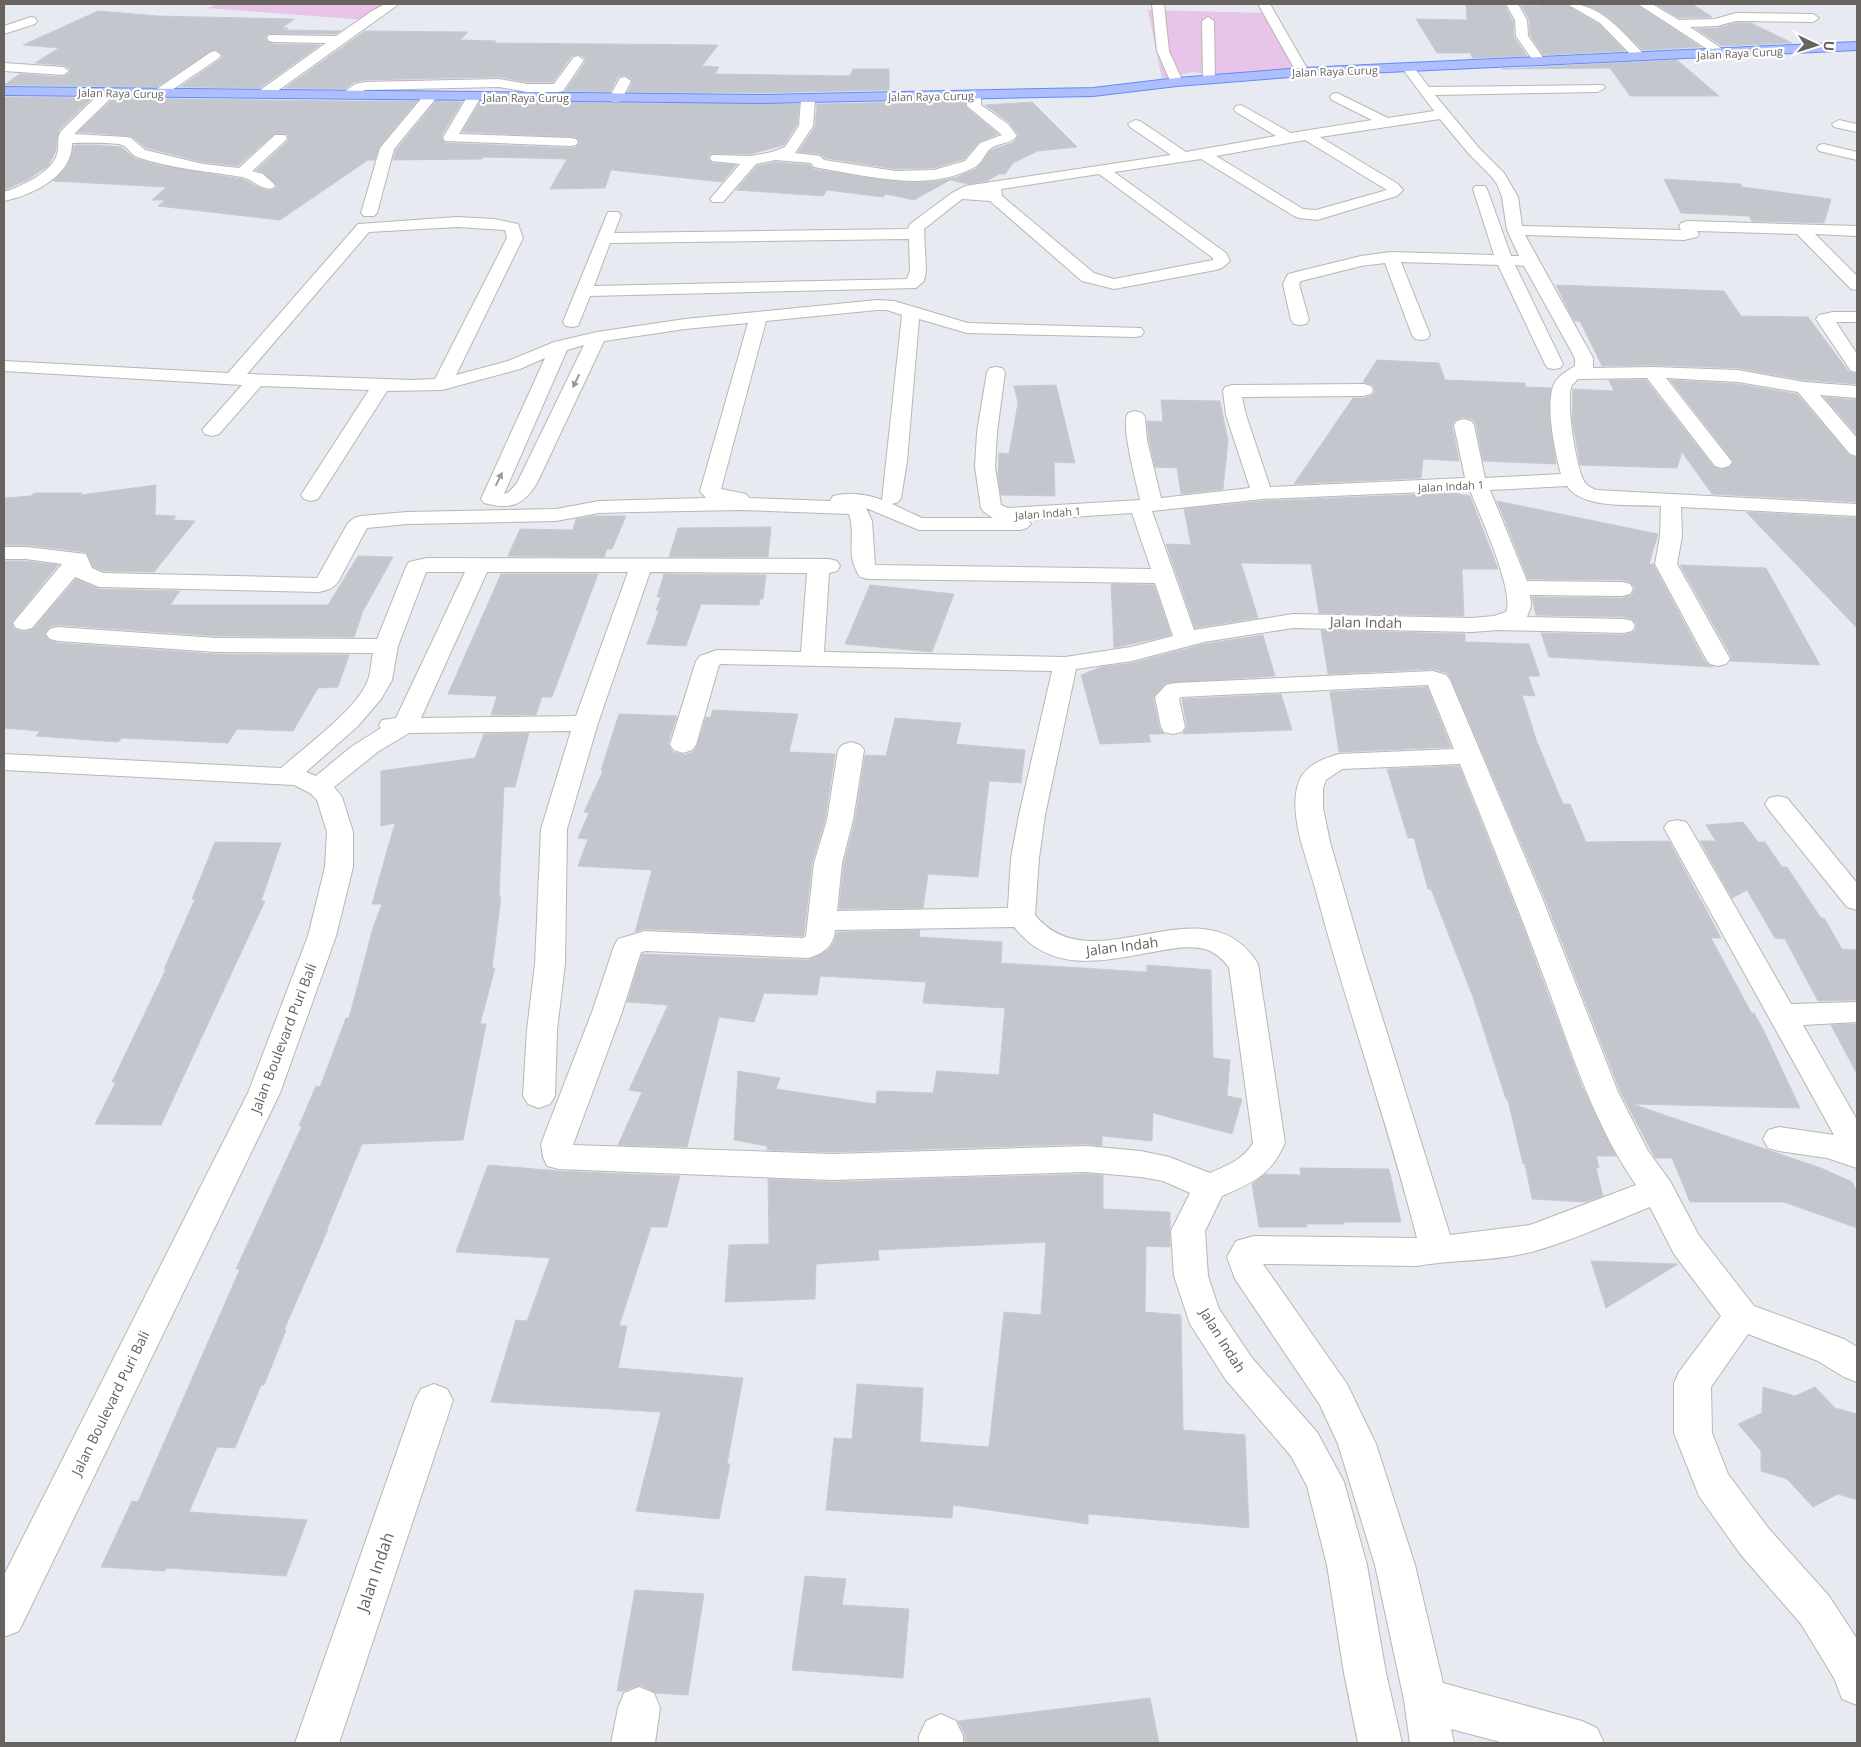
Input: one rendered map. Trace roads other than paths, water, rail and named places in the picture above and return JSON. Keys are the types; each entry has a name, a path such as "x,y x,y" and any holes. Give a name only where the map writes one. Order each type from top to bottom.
{"main road":[{"name":"Jalan Raya Curug","path":"4,91 430,97 808,99 1092,92 1177,82 1303,72 1721,54 1857,46"}],"street":[{"path":"264,94 376,13 393,4"},
{"path":"1158,4 1163,51 1177,82"},
{"path":"1264,4 1303,72"},
{"path":"1512,4 1521,20 1522,36 1540,62"},
{"path":"1573,4 1604,20 1640,57"},
{"path":"1644,4 1721,54"},
{"path":"1677,24 1716,22 1736,17 1813,18"},
{"path":"4,30 31,21"},
{"path":"1208,22 1209,79"},
{"path":"273,38 341,40"},
{"path":"158,93 215,55"},
{"path":"347,95 365,86 499,84 528,88 558,88 578,60"},
{"path":"4,67 63,71"},
{"path":"1408,68 1474,151 1501,178 1510,198 1515,230 1530,262 1584,358 1584,368 1564,383 1561,391 1563,439 1574,480 1582,492 1593,496 1857,510"},
{"path":"616,98 625,80"},
{"path":"1427,91 1598,88"},
{"path":"4,197 14,194 47,176 64,156 66,134 108,93"},
{"path":"775,156 815,159 817,160 816,163 819,164 881,173 916,176 946,173 976,160 986,145 1010,136 1003,127 974,106 974,94"},
{"path":"1337,96 1384,121"},
{"path":"369,213 387,148 430,97"},
{"path":"474,97 450,138 571,142"},
{"path":"716,158 751,160 775,156 790,150 806,126 808,99"},
{"path":"1241,109 1290,138"},
{"path":"584,291 910,284 916,281 918,271 916,227 957,196 970,189 994,191 1101,169 1203,154 1384,121 1444,114"},
{"path":"1135,124 1184,157"},
{"path":"1839,124 1857,128"},
{"path":"1203,154 1299,213 1308,215 1317,215 1392,193 1396,190 1393,186 1307,135"},
{"path":"65,138 126,141 140,153 202,168 242,173 258,177 268,185"},
{"path":"242,173 280,138"},
{"path":"1824,148 1857,156"},
{"path":"718,199 751,160"},
{"path":"994,191 1088,277 1101,282 1114,284 1216,265 1222,261 1220,256 1101,169"},
{"path":"1480,189 1504,260 1554,364"},
{"path":"572,322 612,215"},
{"path":"233,379 364,228 472,222 512,227 515,238 442,384"},
{"path":"1515,230 1684,236 1691,234 1687,226 1803,231 1857,231"},
{"path":"1803,231 1857,285"},
{"path":"604,238 915,234"},
{"path":"1300,320 1291,284 1294,278 1361,261 1390,257 1530,262"},
{"path":"1390,257 1421,335"},
{"path":"4,366 381,386 442,384 514,365 560,346 597,337 685,324 878,304 888,305 967,328 1135,332"},
{"path":"891,498 897,461 911,313"},
{"path":"759,316 710,490 716,496 870,502 920,524 1124,525"},
{"path":"1857,318 1833,317 1825,319 1857,367"},
{"path":"560,346 491,499 511,500 519,497 597,337"},
{"name":"Jalan Indah 1","path":"996,372 987,432 985,468 991,508 999,514 1011,516 1146,506 1262,493 1574,480"},
{"path":"1574,374 1652,372 1738,376 1804,388 1857,392"},
{"path":"1652,372 1722,462"},
{"path":"212,430 256,380"},
{"path":"311,495 381,386"},
{"path":"1804,388 1857,450"},
{"path":"1262,493 1236,415 1232,391 1364,390"},
{"path":"1135,417 1146,506 1163,576 1186,639"},
{"name":"Jalan Indah","path":"683,745 708,661 726,656 1065,664 1132,654 1186,639 1293,621 1472,625 1498,623 1516,616 1520,606 1518,588 1478,484 1465,438 1464,426"},
{"path":"1670,501 1671,536 1666,564 1718,659"},
{"path":"78,559 82,572 99,580 319,585 327,582 355,527 361,522 416,518 556,515 599,507 741,504 855,508 862,518 863,565 868,572 1163,576"},
{"path":"4,553 26,553 78,559"},
{"path":"24,623 78,559"},
{"path":"287,776 349,721 369,699 380,680 386,646 417,567 426,565 641,566 823,570 812,658"},
{"path":"4,762 287,776 302,779 319,787 362,750 384,735 405,726 479,565"},
{"path":"539,1096 542,1030 550,964 554,829 586,724 641,566"},
{"path":"1518,588 1622,589"},
{"path":"1498,623 1624,626"},
{"path":"58,634 131,641 216,645 386,646"},
{"path":"821,921 1021,917 1025,858 1032,815 1065,664"},
{"path":"1173,726 1167,697 1176,690 1433,678 1441,682 1534,913 1602,1092 1636,1159 1658,1190 1686,1244 1741,1316 1831,1350 1857,1366"},
{"path":"349,721 405,726 586,724"},
{"path":"851,750 840,820 828,863 820,938 816,944 808,948 645,941 628,946 607,1012 557,1144 559,1157 833,1167 1086,1159 1141,1164 1170,1170 1210,1187"},
{"path":"1434,1248 1435,1242 1425,1204 1334,908 1309,808 1310,788 1316,774 1326,766 1339,762 1471,756"},
{"name":"Jalan Boulevard Puri Bali","path":"9,1598 268,1084 322,936 339,867 340,832 330,797 319,787"},
{"path":"1778,804 1857,900"},
{"path":"1677,828 1857,1148"},
{"name":"Jalan Indah","path":"1021,917 1038,936 1052,944 1082,952 1113,950 1183,938 1216,942 1232,951 1243,964 1269,1143 1264,1156 1249,1170 1210,1187 1188,1232 1191,1276 1204,1314 1239,1369 1304,1444 1325,1482 1347,1565 1365,1673 1380,1743"},
{"path":"1782,1015 1857,1012"},
{"path":"1779,1139 1829,1146 1857,1156"},
{"path":"1432,1743 1425,1700 1395,1565 1357,1444 1334,1395 1247,1269 1244,1257 1248,1251 1254,1250 1416,1252 1434,1248 1474,1247 1533,1238 1658,1190"},
{"path":"1741,1316 1692,1383 1694,1433 1713,1484 1755,1542 1815,1610 1850,1666 1857,1684"},
{"name":"Jalan Indah","path":"317,1743 434,1400"},
{"path":"1425,1700 1582,1743"}]}
